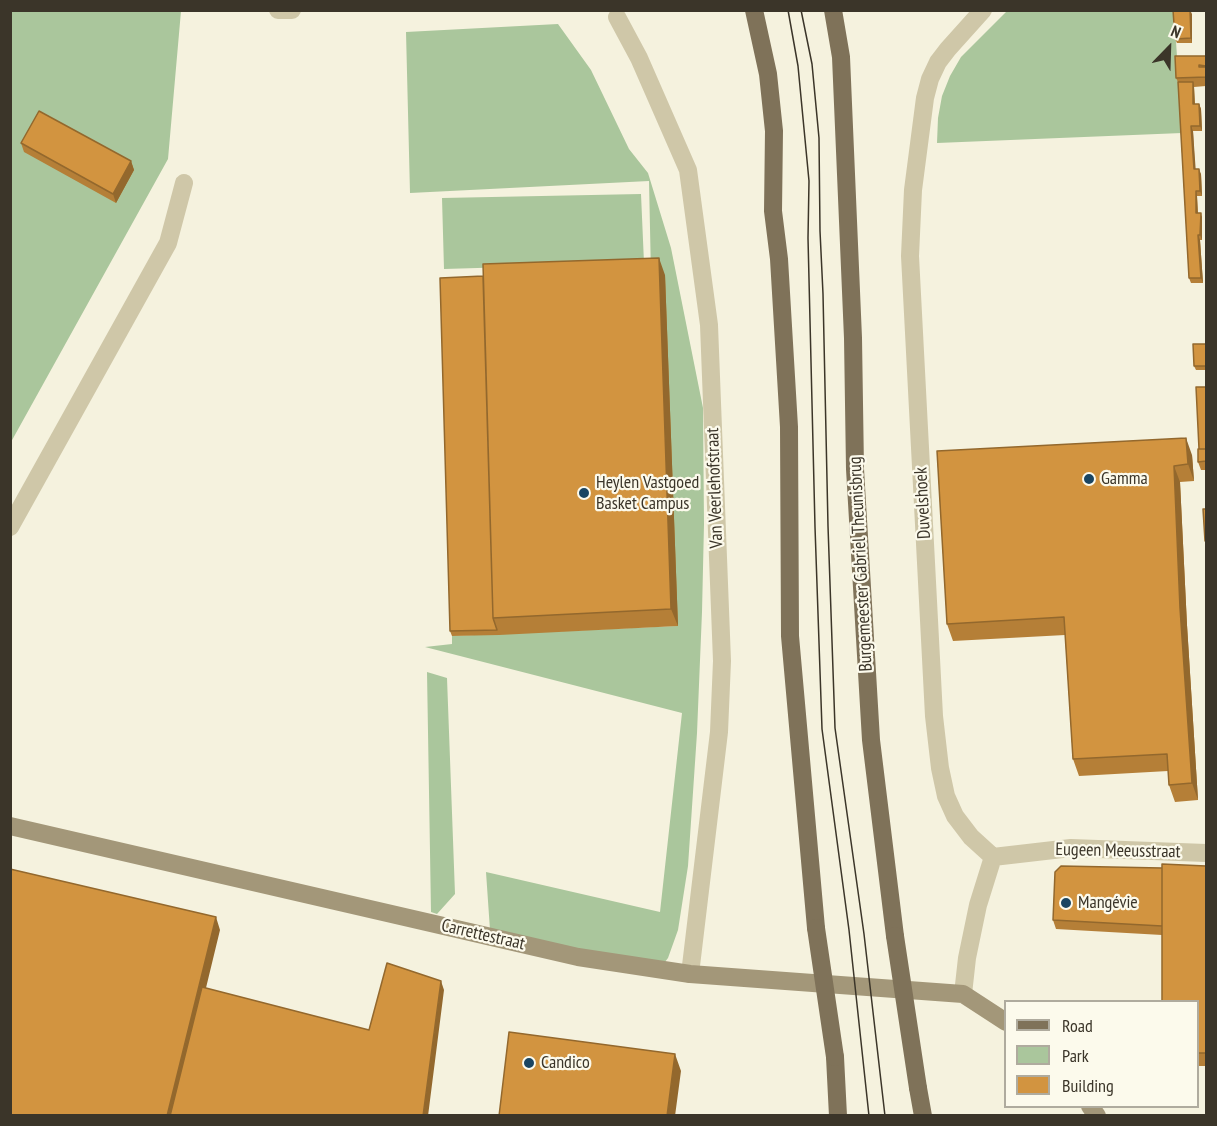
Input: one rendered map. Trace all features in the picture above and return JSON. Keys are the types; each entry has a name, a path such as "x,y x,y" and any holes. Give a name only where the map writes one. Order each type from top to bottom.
{"main road":[{"path":"754,10 768,74 774,131 773,211 789,427 790,636 816,928 835,1057 838,1116"},
{"name":"Burgemeester Gabriel Theunisbrug","path":"833,10 842,57 853,338 855,469 871,740 895,936 922,1116"}],"street":[{"path":"278,10 292,10"},
{"name":"Duvelshoek","path":"983,10 938,62 930,79 925,98 913,190 910,256 934,716 940,768 946,796 955,816 971,837 993,857"},
{"name":"Van Veerlehofstraat","path":"614,13 639,58 688,170 709,325 722,661 719,732 690,974"},
{"path":"10,527 168,243 184,183"},
{"name":"Carrettestraat","path":"10,826 578,957 690,974 963,994"},
{"name":"Eugeen Meeusstraat","path":"993,857 1071,848 1206,853"},
{"path":"993,857 978,905 967,958 963,994 1004,1021"}],"green space":[{"path":"11,11 181,11 168,159 11,442"},
{"path":"1007,11 1174,11 1182,133 937,143 942,96 950,76 961,57"},
{"path":"558,24 591,70 629,149 648,173 671,248 703,408 702,612 688,866 678,930 668,958 661,967 490,930 486,872 660,912 682,713 425,647 452,644 452,636 677,626 651,275 649,181 410,193 406,32"},
{"path":"641,194 644,263 444,269 442,198"},
{"path":"427,672 447,678 455,894 437,914 431,912"}],"building":[{"path":"1173,10 1190,10 1191,38 1175,39"},
{"path":"1175,56 1206,56 1206,66 1199,65 1199,67 1206,67 1206,77 1176,78"},
{"path":"1178,82 1193,82 1193,104 1199,104 1200,126 1191,126 1194,169 1199,169 1200,191 1196,191 1196,213 1201,213 1200,235 1198,235 1201,278 1189,278"},
{"path":"39,111 131,161 113,194 21,143"},
{"name":"Heylen Vastgoed Basket Campus","path":"659,258 671,609 493,618 483,264"},
{"path":"483,276 493,618 497,630 450,631 440,278"},
{"path":"1193,344 1206,344 1206,366 1194,366"},
{"path":"1196,387 1206,387 1206,449 1199,449"},
{"path":"1186,438 1188,464 1174,466 1180,608 1192,783 1169,785 1167,754 1073,759 1064,617 947,624 937,451"},
{"path":"1198,449 1206,449 1206,461 1198,462"},
{"path":"1203,509 1206,509 1206,541 1205,541"},
{"path":"1162,864 1206,866 1206,1053 1199,1053 1199,1000 1162,1000"},
{"path":"1061,866 1162,868 1162,926 1053,920 1055,872"},
{"path":"10,869 216,917 167,1116 10,1116"},
{"path":"387,963 441,981 423,1116 170,1116 202,987 369,1030"},
{"path":"509,1032 675,1054 667,1116 499,1116"}],"tram line":[{"path":"788,10 798,66 809,181 808,238 822,729 849,930 869,1116"},
{"path":"801,10 812,64 819,138 835,728 864,934 885,1116"}],"place":[{"name":"Gamma","path":"1089,479"},
{"name":"Heylen Vastgoed Basket Campus","path":"584,493"},
{"name":"Mangévie","path":"1066,903"},
{"name":"Candico","path":"529,1063"}]}
